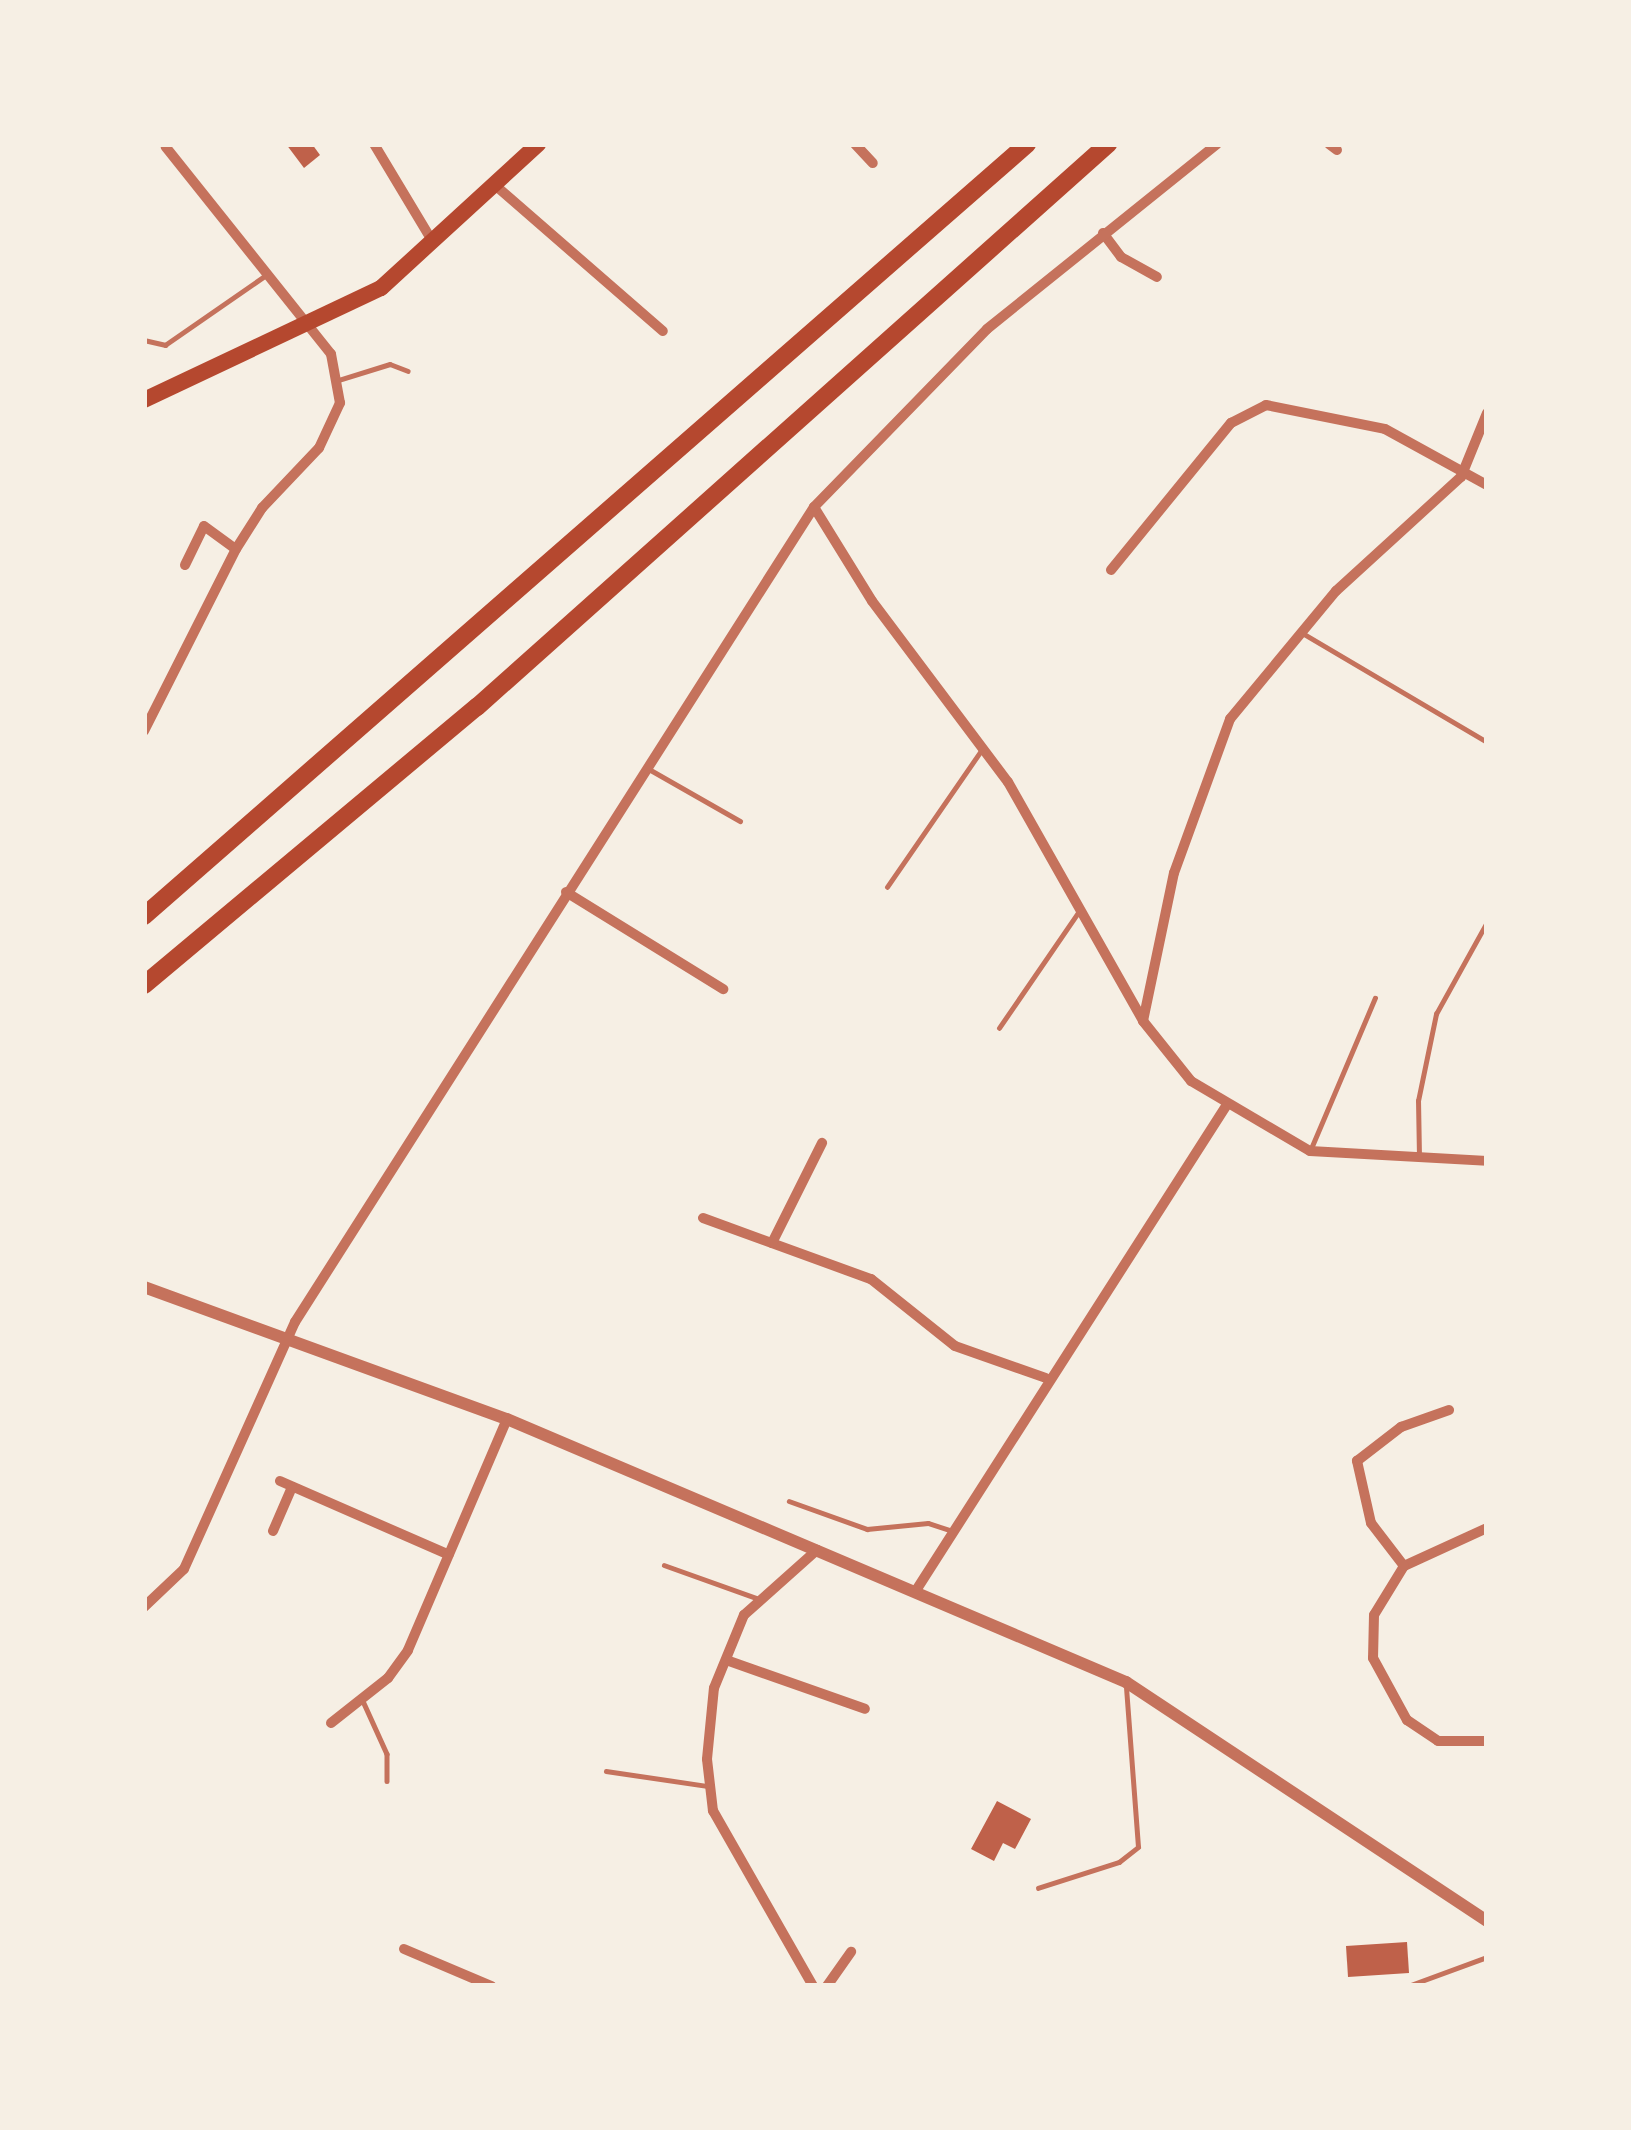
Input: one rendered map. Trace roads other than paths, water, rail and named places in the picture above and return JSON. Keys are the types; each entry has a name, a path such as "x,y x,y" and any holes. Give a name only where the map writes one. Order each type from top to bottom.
{"highway":[{"path":"144,916 1028,144"},
{"path":"144,985 476,707 1108,144"}],"main road":[{"path":"144,400 381,288 436,244 538,144"}],"street":[{"path":"374,144 436,244"},
{"path":"855,144 873,163"},
{"path":"144,1607 184,1569 289,1340 644,766 814,508 987,329 1217,144"},
{"path":"144,731 236,549 262,508 319,448 340,404 331,354 271,272 166,147"},
{"path":"496,186 662,332"},
{"path":"1103,232 1121,257 1156,277"},
{"path":"1111,570 1231,423 1266,405 1385,429 1461,477 1487,484"},
{"path":"1143,1021 1196,800 1230,719 1299,631 1461,477 1487,413"},
{"path":"814,508 872,601 983,748 1082,906 1165,1054 1226,1106 1310,1151 1419,1162 1487,1161"},
{"path":"185,565 204,526 236,549"},
{"path":"566,892 723,989"},
{"path":"915,1592 1046,1378 1226,1106"},
{"path":"772,1243 822,1143"},
{"path":"703,1218 872,1279 956,1346 1046,1378"},
{"path":"144,1287 507,1420 1126,1682 1487,1921"},
{"path":"1404,1566 1371,1523 1357,1461 1401,1427 1449,1410"},
{"path":"331,1724 363,1701 407,1650 507,1420"},
{"path":"273,1531 286,1484 449,1555"},
{"path":"1487,1528 1404,1566 1374,1615 1373,1658 1386,1690 1407,1720 1438,1741 1487,1741"},
{"path":"813,1986 713,1811 708,1786 714,1688 729,1661 744,1615 817,1550"},
{"path":"729,1661 865,1709"},
{"path":"404,1949 491,1986"},
{"path":"827,1986 851,1952"}],"lane":[{"path":"144,340 165,345 271,272"},
{"path":"336,381 390,364 408,371"},
{"path":"1299,631 1487,742"},
{"path":"887,887 983,748"},
{"path":"644,766 740,821"},
{"path":"999,1028 1082,906"},
{"path":"1419,1162 1418,1101 1436,1014 1487,922"},
{"path":"1310,1151 1375,998"},
{"path":"789,1502 867,1529 928,1523 953,1531"},
{"path":"664,1565 761,1600"},
{"path":"1038,1888 1119,1862 1138,1847 1126,1682"},
{"path":"363,1701 387,1754 387,1781"},
{"path":"606,1771 708,1786"},
{"path":"1408,1986 1487,1957"}]}
